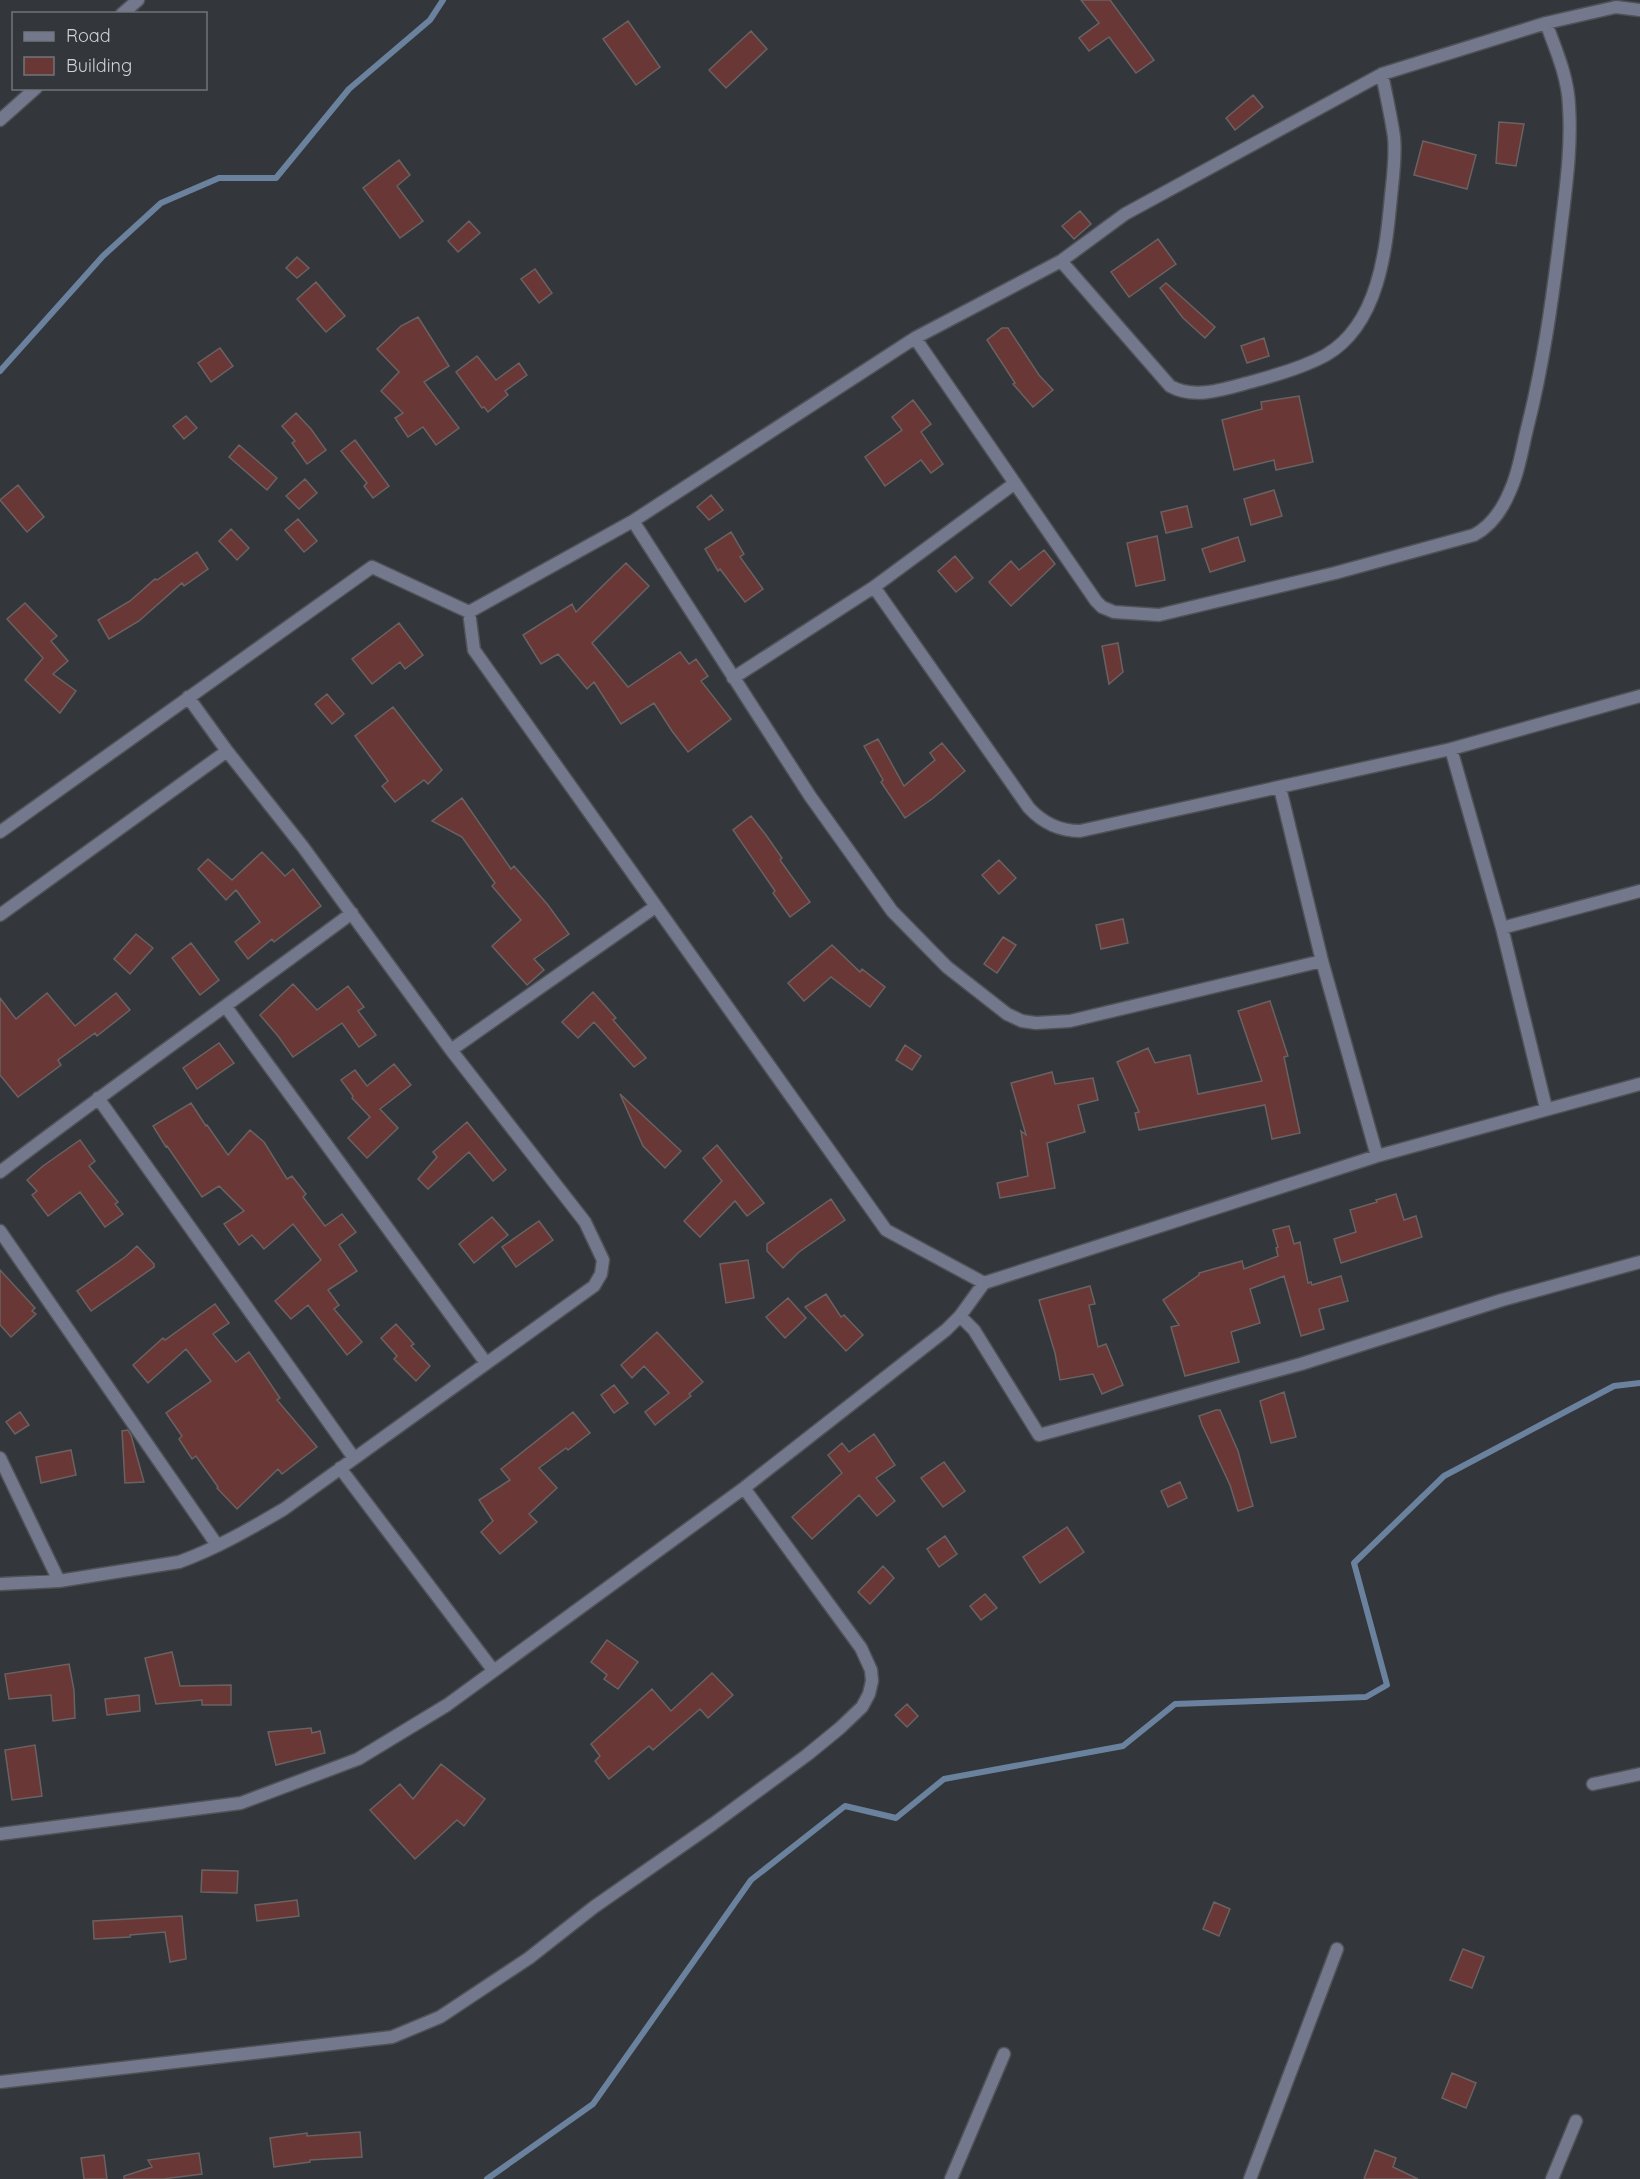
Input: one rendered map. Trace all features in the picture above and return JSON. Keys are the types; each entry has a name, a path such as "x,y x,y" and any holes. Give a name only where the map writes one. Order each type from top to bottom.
{"street":[{"path":"124,12 138,0"},
{"path":"469,612 633,520 915,338 1060,261 1125,214 1382,74 1546,23 1616,7 1640,10"},
{"path":"915,338 1096,601 1108,611 1159,615 1335,573 1481,532 1496,516 1512,488 1534,401 1551,306 1570,133 1565,79 1546,23"},
{"path":"1060,261 1170,386 1180,391 1195,394 1235,386 1278,374 1327,354 1345,339 1360,320 1379,281 1394,168 1394,138 1382,74"},
{"path":"0,120 34,90"},
{"path":"733,678 873,587 1015,483"},
{"path":"633,520 810,796 892,911 947,967 1007,1014 1022,1022 1070,1021 1322,961"},
{"path":"0,832 372,567 469,612"},
{"path":"873,587 1029,807 1039,818 1049,824 1070,831 1080,831 1280,788 1451,749 1640,696"},
{"path":"469,612 474,651 885,1230 984,1282"},
{"path":"0,1584 59,1581 178,1562 197,1556 284,1509 594,1286 601,1274 603,1260 585,1222 451,1050 303,847 227,751 188,697"},
{"path":"1451,749 1502,928 1546,1108"},
{"path":"0,915 227,751"},
{"path":"1280,788 1322,961 1377,1156"},
{"path":"1502,928 1640,891"},
{"path":"451,1050 655,907"},
{"path":"0,1172 352,913"},
{"path":"226,1007 486,1363"},
{"path":"0,1834 241,1803 358,1759 399,1736 447,1705 744,1488 922,1349 960,1316 984,1282 1377,1156 1640,1084"},
{"path":"98,1098 354,1458"},
{"path":"0,1231 217,1545"},
{"path":"960,1316 974,1330 1039,1435 1301,1364 1502,1300 1640,1262"},
{"path":"0,1458 59,1581"},
{"path":"340,1468 493,1670"},
{"path":"0,2082 392,2037 440,2017 529,1958 594,1907 807,1755 862,1707 871,1687 871,1670 861,1648 744,1488"},
{"path":"1593,1784 1640,1774"},
{"path":"1250,2179 1337,1949"},
{"path":"951,2179 1004,2054"},
{"path":"1552,2179 1576,2121"}],"building":[{"path":"1081,0 1110,0 1154,60 1136,73 1109,37 1089,51 1079,38 1099,23"},
{"path":"628,21 660,67 636,85 603,39"},
{"path":"751,31 767,49 726,88 709,70"},
{"path":"1253,95 1263,107 1235,130 1226,118"},
{"path":"1499,122 1524,124 1516,166 1496,163"},
{"path":"1423,141 1476,155 1467,189 1414,175"},
{"path":"399,160 410,175 397,186 423,221 400,238 363,188"},
{"path":"1080,211 1091,224 1074,239 1062,226"},
{"path":"469,221 480,233 458,252 448,241"},
{"path":"1158,239 1176,264 1129,297 1111,272"},
{"path":"297,257 309,268 297,278 286,268"},
{"path":"535,269 552,293 539,303 521,279"},
{"path":"316,282 345,316 326,332 297,299"},
{"path":"1166,283 1215,327 1205,338 1183,318 1160,288"},
{"path":"418,317 449,366 424,382 459,428 436,445 423,427 408,437 395,418 403,413 381,391 399,372 377,349 401,326"},
{"path":"1002,328 1008,328 1039,375 1053,390 1033,407 1013,384 1015,383 987,340"},
{"path":"1264,338 1269,356 1247,363 1241,346"},
{"path":"220,348 233,366 211,382 198,363"},
{"path":"477,356 496,380 519,363 527,375 505,391 508,395 488,412 484,407 482,408 456,372"},
{"path":"1299,396 1313,462 1276,470 1274,460 1234,470 1222,420 1262,409 1261,402"},
{"path":"913,400 931,424 921,432 943,464 931,473 921,460 885,486 865,457 902,430 892,417"},
{"path":"296,413 326,450 307,464 292,443 295,441 282,426"},
{"path":"186,416 197,428 184,439 173,426"},
{"path":"355,440 389,486 373,498 364,486 367,483 341,451"},
{"path":"239,445 277,478 267,490 229,457"},
{"path":"305,479 317,493 299,509 286,496"},
{"path":"18,485 44,517 27,532 0,500"},
{"path":"1274,490 1282,516 1251,525 1244,499"},
{"path":"711,495 723,510 709,520 697,507"},
{"path":"1187,506 1192,527 1166,533 1161,512"},
{"path":"298,519 317,541 304,552 285,530"},
{"path":"231,529 249,548 237,560 219,541"},
{"path":"731,532 744,554 740,557 763,589 745,602 720,569 718,571 705,549"},
{"path":"1157,536 1165,580 1136,586 1127,543"},
{"path":"1238,537 1245,561 1210,572 1202,549"},
{"path":"1044,550 1055,564 1011,606 989,582 1011,561 1019,570"},
{"path":"197,552 208,569 184,586 182,583 139,621 109,639 98,620 130,601 155,579 157,580"},
{"path":"955,556 973,578 956,592 938,571"},
{"path":"626,563 649,586 592,643 628,687 680,652 689,664 696,659 708,676 701,681 731,719 688,752 654,703 621,724 594,682 587,689 558,654 541,664 523,635 572,604 576,612"},
{"path":"25,603 57,636 51,641 68,661 53,674 76,691 60,713 25,680 43,658 7,619"},
{"path":"399,623 423,655 405,669 400,662 372,684 352,659"},
{"path":"1118,643 1123,672 1109,684 1102,646"},
{"path":"327,694 344,714 332,724 315,704"},
{"path":"393,707 442,770 428,784 424,780 395,802 382,786 388,781 355,736"},
{"path":"878,739 904,786 935,760 930,753 942,743 965,771 905,818 881,782 883,780 864,746"},
{"path":"462,798 511,869 514,866 548,905 569,934 534,959 544,970 527,985 492,946 521,920 492,886 495,883 462,837 432,821"},
{"path":"751,816 782,858 780,860 810,902 790,917 733,830"},
{"path":"262,852 285,876 293,869 321,906 274,942 272,939 248,959 235,942 260,922 236,890 226,900 198,869 208,859 232,880"},
{"path":"999,860 1016,878 999,894 982,875"},
{"path":"1123,919 1128,943 1101,949 1096,925"},
{"path":"136,934 153,948 130,974 114,959"},
{"path":"1003,937 1016,945 997,973 984,964"},
{"path":"191,943 219,980 200,995 172,958"},
{"path":"832,945 860,972 862,969 885,987 870,1007 831,977 804,1001 788,983"},
{"path":"293,984 317,1010 348,986 364,1007 358,1011 376,1035 359,1047 342,1023 293,1057 260,1015"},
{"path":"593,992 616,1018 613,1020 646,1058 634,1067 594,1022 578,1038 562,1022"},
{"path":"47,993 75,1026 116,993 130,1010 97,1036 95,1033 58,1060 61,1065 18,1097 0,1075 0,998 16,1019"},
{"path":"1270,1001 1288,1056 1284,1057 1300,1133 1272,1139 1265,1105 1139,1130 1135,1113 1139,1112 1117,1062 1148,1048 1155,1063 1190,1055 1198,1094 1262,1081 1238,1011"},
{"path":"219,1043 234,1063 197,1089 183,1068"},
{"path":"905,1045 921,1056 912,1070 896,1060"},
{"path":"394,1064 411,1085 380,1109 398,1128 367,1158 348,1138 370,1117 352,1098 353,1096 341,1080 355,1070 367,1086"},
{"path":"1052,1072 1055,1084 1093,1078 1098,1100 1078,1105 1085,1132 1047,1143 1055,1188 1000,1198 997,1183 1028,1176 1021,1131 1026,1135 1011,1083"},
{"path":"620,1094 681,1151 665,1168 643,1146"},
{"path":"191,1103 228,1155 250,1130 264,1142 287,1179 292,1176 306,1194 303,1197 325,1226 342,1214 356,1232 339,1245 357,1271 328,1290 339,1305 334,1309 362,1342 347,1355 308,1305 291,1319 275,1301 321,1260 293,1224 264,1249 252,1235 239,1245 224,1224 244,1211 219,1186 202,1197 153,1126"},
{"path":"467,1122 506,1170 493,1181 469,1152 428,1189 418,1179 437,1157 433,1152"},
{"path":"80,1140 95,1161 89,1166 118,1202 115,1204 123,1214 105,1227 80,1192 48,1216 32,1195 37,1191 27,1180"},
{"path":"717,1145 764,1203 747,1216 735,1201 700,1237 684,1221 722,1181 703,1158"},
{"path":"1396,1194 1404,1220 1416,1216 1422,1237 1341,1263 1334,1239 1356,1232 1350,1210"},
{"path":"831,1199 845,1220 799,1252 783,1268 767,1251 767,1244"},
{"path":"492,1217 508,1235 474,1263 459,1244"},
{"path":"539,1221 553,1240 516,1267 502,1247"},
{"path":"1289,1226 1294,1244 1300,1242 1308,1283 1311,1282 1312,1285 1341,1276 1348,1301 1319,1309 1324,1329 1301,1336 1284,1276 1250,1289 1260,1323 1231,1332 1239,1362 1185,1376 1171,1327 1179,1325 1163,1300 1199,1273 1242,1261 1244,1269 1278,1256 1273,1230"},
{"path":"137,1246 154,1264 154,1267 91,1311 77,1291"},
{"path":"748,1260 754,1298 726,1303 720,1264"},
{"path":"0,1270 35,1308 32,1311 36,1314 11,1337 0,1325"},
{"path":"1090,1286 1095,1304 1089,1305 1098,1347 1106,1344 1123,1385 1102,1394 1093,1374 1060,1380 1055,1353 1039,1300"},
{"path":"826,1294 841,1317 844,1315 863,1335 846,1351 805,1307"},
{"path":"788,1298 806,1318 785,1338 766,1317"},
{"path":"215,1304 229,1323 213,1334 236,1362 249,1352 280,1398 277,1400 317,1447 282,1474 278,1469 237,1509 217,1488 196,1456 192,1459 179,1439 182,1436 166,1413 211,1381 186,1349 148,1383 133,1365 163,1338 165,1340"},
{"path":"396,1324 414,1344 411,1346 430,1366 416,1381 394,1359 397,1356 381,1338"},
{"path":"657,1332 703,1382 689,1394 691,1396 655,1425 645,1412 669,1393 644,1366 632,1378 621,1365"},
{"path":"614,1385 628,1403 614,1413 601,1395"},
{"path":"1284,1392 1296,1437 1271,1443 1260,1401"},
{"path":"1220,1410 1238,1451 1253,1506 1238,1511 1230,1485 1199,1416"},
{"path":"20,1412 29,1425 15,1434 6,1422"},
{"path":"573,1412 590,1433 539,1468 557,1488 529,1514 537,1522 500,1554 481,1532 493,1521 479,1500 510,1480 501,1469"},
{"path":"128,1430 144,1482 125,1483 122,1431"},
{"path":"874,1434 895,1465 876,1478 895,1501 877,1516 859,1495 812,1539 792,1517 842,1473 828,1455 842,1443 849,1452"},
{"path":"71,1450 76,1475 41,1483 36,1457"},
{"path":"944,1462 965,1491 943,1507 921,1478"},
{"path":"1180,1482 1187,1498 1168,1507 1161,1491"},
{"path":"1067,1527 1084,1552 1040,1583 1023,1557"},
{"path":"945,1536 957,1554 939,1567 927,1549"},
{"path":"883,1566 894,1578 870,1604 858,1592"},
{"path":"985,1594 997,1608 981,1620 970,1606"},
{"path":"607,1640 638,1662 618,1689 604,1679 607,1675 591,1662"},
{"path":"172,1652 180,1686 231,1685 231,1705 202,1705 202,1700 156,1704 145,1658"},
{"path":"69,1664 74,1690 75,1718 53,1721 51,1695 9,1699 5,1674"},
{"path":"712,1673 733,1695 708,1718 700,1709 653,1750 649,1746 609,1779 595,1761 600,1756 591,1744 652,1689 671,1711"},
{"path":"139,1695 140,1711 107,1715 105,1699"},
{"path":"907,1704 918,1716 907,1727 895,1715"},
{"path":"311,1728 312,1733 320,1731 325,1753 276,1765 268,1732"},
{"path":"35,1745 42,1796 12,1800 5,1750"},
{"path":"441,1764 485,1799 464,1826 457,1820 415,1859 370,1810 400,1784 413,1799"},
{"path":"202,1870 238,1871 237,1893 201,1892"},
{"path":"297,1900 299,1916 257,1921 255,1905"},
{"path":"1214,1902 1230,1909 1219,1936 1203,1929"},
{"path":"182,1916 186,1959 170,1962 165,1932 94,1939 93,1921"},
{"path":"1463,1949 1484,1957 1472,1988 1450,1980"},
{"path":"1452,2073 1476,2083 1466,2108 1442,2098"},
{"path":"360,2132 362,2157 310,2160 310,2162 274,2167 270,2138 307,2133 307,2136"},
{"path":"1375,2150 1396,2158 1393,2167 1418,2179 1364,2179"},
{"path":"199,2153 202,2174 163,2179 124,2179 124,2176 152,2167 148,2160"},
{"path":"104,2155 107,2179 84,2179 81,2158"}],"waterway":[{"path":"0,371 103,256 161,203 219,178 276,178 349,89 430,20 443,0"},
{"path":"487,2179 593,2104 751,1880 845,1806 896,1818 944,1779 1123,1746 1175,1704 1366,1697 1387,1685 1354,1563 1444,1476 1614,1386 1640,1383"}]}
